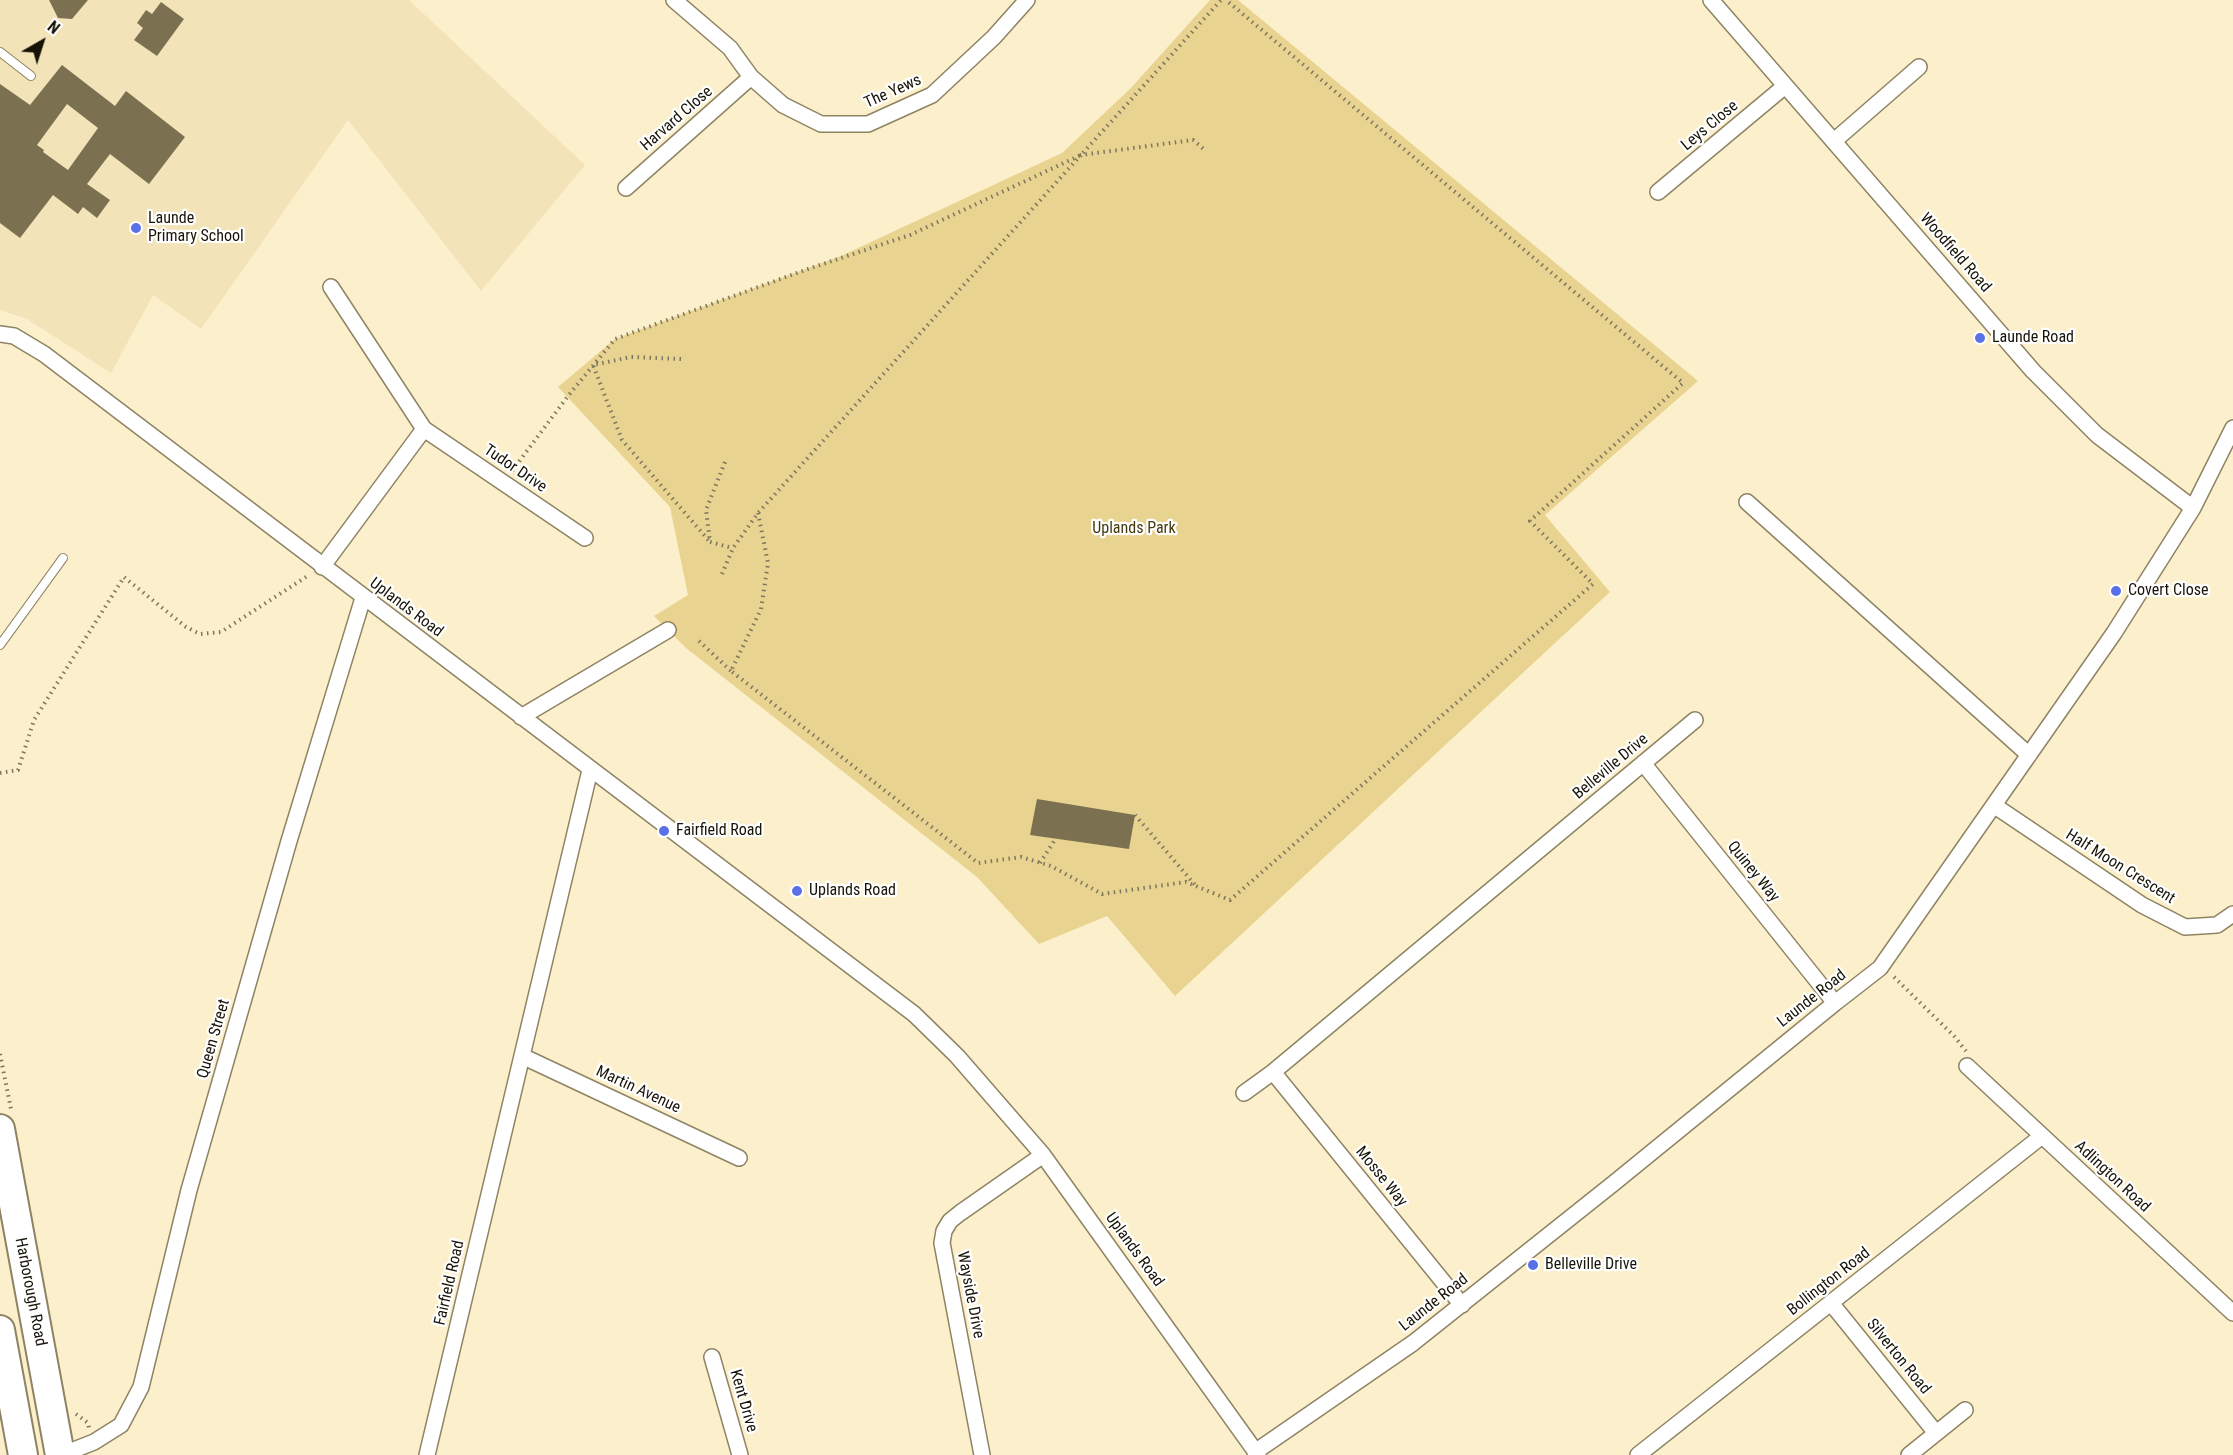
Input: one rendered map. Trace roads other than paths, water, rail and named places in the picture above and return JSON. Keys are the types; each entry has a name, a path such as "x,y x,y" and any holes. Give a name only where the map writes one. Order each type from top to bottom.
{"highway":[{"name":"Harborough Road","path":"0,1129 60,1455"},
{"path":"0,1330 23,1455"}],"street":[{"name":"The Yews","path":"674,0 730,48 752,77 783,105 821,124 868,124 932,95 994,37 1027,0"},
{"name":"Woodfield Road","path":"1711,0 2033,371 2097,435 2193,508"},
{"path":"1834,141 1919,67"},
{"name":"Harvard Close","path":"626,188 752,77"},
{"name":"Leys Close","path":"1658,192 1785,86"},
{"name":"Tudor Drive","path":"331,287 424,429 585,538"},
{"name":"Uplands Road","path":"0,334 14,336 44,354 914,1014 957,1056 1043,1155 1257,1453"},
{"name":"Launde Road","path":"1257,1453 1413,1343 1462,1305 1880,969 2114,633 2193,508 2233,428"},
{"path":"322,567 424,429"},
{"path":"1747,502 2028,755"},
{"name":"Queen Street","path":"60,1455 94,1442 121,1425 141,1387 192,1179 363,598"},
{"path":"520,717 668,630"},
{"name":"Belleville Drive","path":"1244,1093 1273,1072 1695,720"},
{"name":"Quiney Way","path":"1643,763 1835,1003"},
{"name":"Fairfield Road","path":"428,1455 590,770"},
{"name":"Half Moon Crescent","path":"1995,806 2142,905 2185,927 2217,924 2233,914"},
{"name":"Martin Avenue","path":"522,1056 739,1158"},
{"name":"Adlington Road","path":"1967,1066 2042,1136 2230,1302"},
{"name":"Mosse Way","path":"1273,1072 1462,1305"},
{"name":"Bollington Road","path":"1638,1455 2042,1136"},
{"name":"Wayside Drive","path":"982,1455 943,1253 944,1231 950,1221 960,1213 1043,1155"},
{"name":"Silverton Road","path":"1831,1303 1936,1433"},
{"name":"Kent Drive","path":"712,1357 740,1455"},
{"path":"1909,1455 1965,1410"}],"lane":[{"path":"0,52 31,76"},
{"path":"0,645 63,558"}],"place":[{"name":"Launde Primary School","path":"136,228"},
{"name":"Launde Road","path":"1980,338"},
{"name":"Covert Close","path":"2116,591"},
{"name":"Fairfield Road","path":"664,831"},
{"name":"Uplands Road","path":"797,891"},
{"name":"Belleville Drive","path":"1533,1265"}],"park label":[{"name":"Uplands Park","path":"1134,529"}]}
